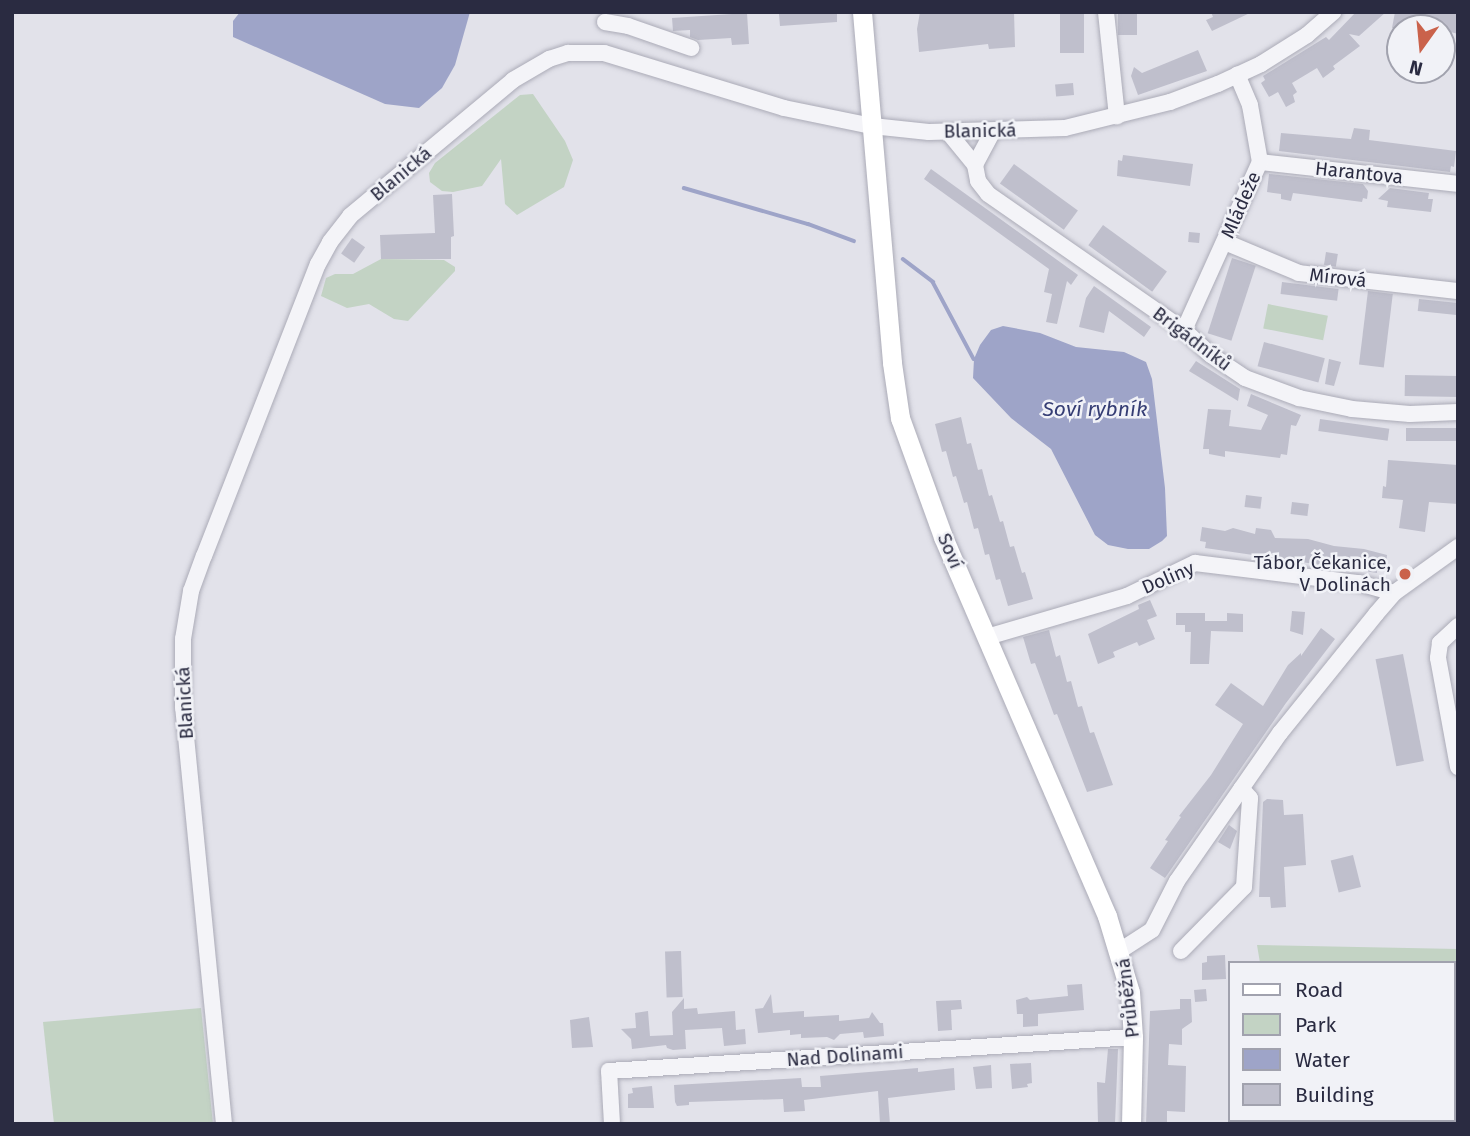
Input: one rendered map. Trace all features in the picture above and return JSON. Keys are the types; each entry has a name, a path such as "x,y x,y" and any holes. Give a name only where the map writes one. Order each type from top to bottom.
{"main road":[{"name":"Soví","path":"862,12 892,363 900,418 943,537 1079,845 1118,952"},
{"name":"Průběžná","path":"1118,952 1130,992 1133,1037 1131,1124"}],"street":[{"path":"1106,12 1117,116"},
{"name":"Blanická","path":"224,1124 182,670 187,613 204,555 330,242 350,216 513,80 549,58 585,51 604,53 784,108 872,126 948,132 1065,128 1170,102 1237,75 1307,35 1333,12"},
{"path":"604,53 605,17 691,48"},
{"path":"645,64 654,34"},
{"name":"Mládeže","path":"1184,330 1260,162 1251,104 1237,75"},
{"path":"975,165 992,131"},
{"name":"Brigádníků","path":"948,132 975,165 978,181 996,200 1184,330 1211,355 1245,378 1299,398 1352,409 1410,414 1458,412"},
{"name":"Harantova","path":"1260,162 1458,184"},
{"name":"Mírová","path":"1224,242 1300,273 1458,291"},
{"name":"Průběžná","path":"1118,952 1152,930 1177,881 1280,733 1394,593 1456,551"},
{"name":"Doliny","path":"987,637 1127,596 1195,563 1359,583 1394,593"},
{"path":"1458,626 1440,643 1438,658 1458,767"},
{"path":"1181,951 1244,887 1250,798 1241,788"},
{"name":"Nad Dolinami","path":"612,1124 609,1071 1133,1037"}],"green space":[{"path":"533,94 565,141 573,160 564,187 517,215 505,204 501,159 482,186 453,192 442,191 430,182 429,173 435,163 520,95"},
{"path":"381,259 444,260 455,267 455,271 408,321 394,319 369,304 347,308 321,296 326,278 335,274 353,274"},
{"path":"1268,304 1328,316 1323,340 1263,329"},
{"path":"1257,945 1458,949 1458,1124 1304,1122 1456,1122 1456,961 1260,961"},
{"path":"201,1008 213,1124 54,1124 43,1022"}],"water":[{"path":"240,12 470,12 455,65 442,88 419,108 385,104 233,37 233,21"},
{"name":"Soví rybník","path":"1003,326 1040,333 1076,347 1124,352 1146,362 1152,379 1165,488 1167,536 1162,541 1149,549 1128,549 1108,545 1095,535 1051,449 1011,418 973,378 974,359 980,345 991,330"}],"building":[{"path":"837,12 837,22 780,26 779,14"},
{"path":"920,12 1014,12 1015,47 989,49 988,44 919,52 917,29"},
{"path":"1060,12 1084,12 1084,53 1060,53"},
{"path":"1118,12 1137,12 1137,35 1118,35"},
{"path":"1211,12 1252,12 1212,31 1206,20 1213,17"},
{"path":"1356,12 1386,12 1359,36 1349,34 1360,46 1333,66 1335,69 1323,78 1317,68 1292,83 1297,92 1293,95 1295,102 1286,107 1278,92 1269,97 1261,83 1265,80 1263,76 1326,37 1329,40"},
{"path":"1395,12 1458,14 1458,34 1456,14"},
{"path":"747,13 749,44 732,45 731,38 698,40 690,37 690,30 673,31 672,18"},
{"path":"1198,50 1207,71 1138,95 1131,76 1134,67 1142,73"},
{"path":"1073,83 1074,95 1056,97 1055,85"},
{"path":"1354,128 1370,130 1369,140 1456,151 1454,167 1451,166 1450,172 1279,151 1281,133 1351,139"},
{"path":"1123,155 1193,164 1190,186 1117,176 1118,160 1122,161"},
{"path":"1014,164 1078,210 1064,230 1000,183"},
{"path":"931,169 1078,275 1071,285 1067,281 1057,324 1046,322 1052,294 1044,292 1049,269 924,179"},
{"path":"1269,174 1363,184 1368,191 1367,199 1363,198 1362,202 1293,193 1291,201 1281,199 1281,194 1267,192"},
{"path":"1390,188 1429,193 1428,199 1433,199 1431,212 1387,207 1388,201 1378,199"},
{"path":"452,194 454,236 451,237 451,259 381,259 380,235 435,233 433,195"},
{"path":"1103,225 1167,271 1152,292 1088,245"},
{"path":"1189,232 1200,233 1199,243 1188,242"},
{"path":"352,238 365,247 354,263 341,254"},
{"path":"1326,252 1338,254 1336,267 1324,265"},
{"path":"1232,258 1256,266 1231,341 1208,333"},
{"path":"1282,282 1339,289 1337,301 1281,294"},
{"path":"1094,286 1151,327 1144,337 1109,311 1104,333 1079,327 1086,298"},
{"path":"1368,291 1393,294 1384,367 1359,364"},
{"path":"1419,299 1458,303 1457,315 1418,311"},
{"path":"1264,342 1325,358 1318,382 1258,366"},
{"path":"1329,359 1341,362 1334,386 1325,384"},
{"path":"1196,361 1240,389 1238,401 1189,371"},
{"path":"1405,375 1458,376 1458,397 1405,396"},
{"path":"1251,394 1301,415 1296,426 1291,425 1287,455 1281,454 1280,458 1225,451 1225,457 1209,454 1209,449 1203,449 1208,409 1231,410 1229,426 1261,430 1268,415 1247,406"},
{"path":"961,417 967,444 971,443 978,470 982,469 989,496 992,495 1000,522 1003,521 1010,547 1014,546 1033,599 1008,606 1000,579 996,580 989,554 985,555 978,528 974,529 967,502 964,503 956,476 953,477 946,451 942,452 935,424"},
{"path":"1320,419 1389,429 1388,441 1318,431"},
{"path":"1406,428 1458,428 1458,441 1406,441"},
{"path":"1388,460 1458,465 1458,504 1429,502 1425,532 1399,528 1403,500 1382,498 1383,486 1386,487"},
{"path":"1246,495 1262,497 1260,509 1245,507"},
{"path":"1292,502 1309,504 1307,516 1291,514"},
{"path":"1202,527 1225,531 1233,528 1255,534 1256,528 1271,530 1275,538 1308,539 1334,546 1364,549 1387,555 1386,569 1377,568 1377,573 1205,548 1206,542 1200,541"},
{"path":"1150,600 1157,616 1147,620 1155,639 1139,646 1137,642 1113,652 1115,657 1098,664 1088,634 1139,609 1138,605"},
{"path":"1292,611 1305,612 1303,635 1290,631"},
{"path":"1176,613 1205,613 1205,621 1227,621 1227,613 1243,614 1243,632 1211,631 1209,664 1190,664 1191,632 1185,632 1185,625 1176,625"},
{"path":"1321,628 1335,639 1286,703 1165,878 1150,868 1168,841 1165,840 1181,817 1179,816 1211,775 1243,724 1215,705 1231,683 1263,706 1288,665 1301,653 1301,656"},
{"path":"1049,630 1056,657 1060,655 1067,682 1071,681 1078,707 1082,706 1090,733 1094,732 1113,785 1087,792 1035,663 1031,664 1023,637"},
{"path":"1403,654 1424,761 1396,766 1376,659"},
{"path":"1267,799 1283,800 1284,815 1303,814 1306,865 1284,867 1286,907 1271,908 1270,897 1259,897 1263,802"},
{"path":"1229,825 1237,831 1230,849 1218,842"},
{"path":"1353,855 1361,887 1339,893 1331,861"},
{"path":"681,951 683,997 667,998 665,952"},
{"path":"1225,955 1226,979 1202,980 1202,963 1207,962 1207,956"},
{"path":"1082,984 1084,1010 1038,1014 1038,1026 1023,1027 1023,1014 1017,1014 1016,1000 1027,997 1030,1000 1068,996 1067,985"},
{"path":"1206,989 1207,1001 1195,1002 1194,990"},
{"path":"771,994 773,1013 804,1011 804,1017 839,1015 839,1021 869,1018 872,1012 880,1023 883,1023 884,1036 864,1038 863,1032 840,1034 834,1040 827,1037 801,1038 801,1034 790,1035 790,1030 758,1033 755,1009 763,1008"},
{"path":"684,998 684,1009 697,1008 698,1014 735,1011 736,1030 745,1029 746,1044 724,1046 722,1028 685,1030 686,1049 673,1050 666,1045 632,1049 631,1039 621,1029 636,1028 635,1013 648,1011 650,1036 673,1035 672,1012"},
{"path":"1180,999 1191,999 1192,1022 1182,1029 1182,1045 1169,1044 1168,1065 1186,1066 1185,1112 1167,1111 1167,1124 1146,1124 1150,1011 1180,1009"},
{"path":"961,1000 962,1009 951,1010 952,1030 938,1031 936,1001"},
{"path":"589,1017 593,1047 572,1048 570,1020"},
{"path":"1108,1049 1118,1049 1115,1124 1098,1124 1097,1082 1105,1083"},
{"path":"1031,1063 1032,1083 1027,1084 1028,1087 1012,1089 1010,1064"},
{"path":"991,1065 992,1088 976,1089 973,1067"},
{"path":"918,1068 918,1072 954,1068 955,1090 888,1098 890,1124 880,1124 878,1091 804,1100 805,1111 784,1112 783,1099 689,1102 689,1105 677,1106 675,1102 674,1085 801,1078 802,1087 821,1087 820,1076"},
{"path":"652,1086 654,1108 628,1108 628,1094 633,1093 632,1088"}],"waterway":[{"path":"684,188 808,224 854,241"},
{"path":"903,259 933,282 974,359"}],"place":[{"name":"Tábor, Čekanice, V Dolinách","path":"1405,574"}]}
